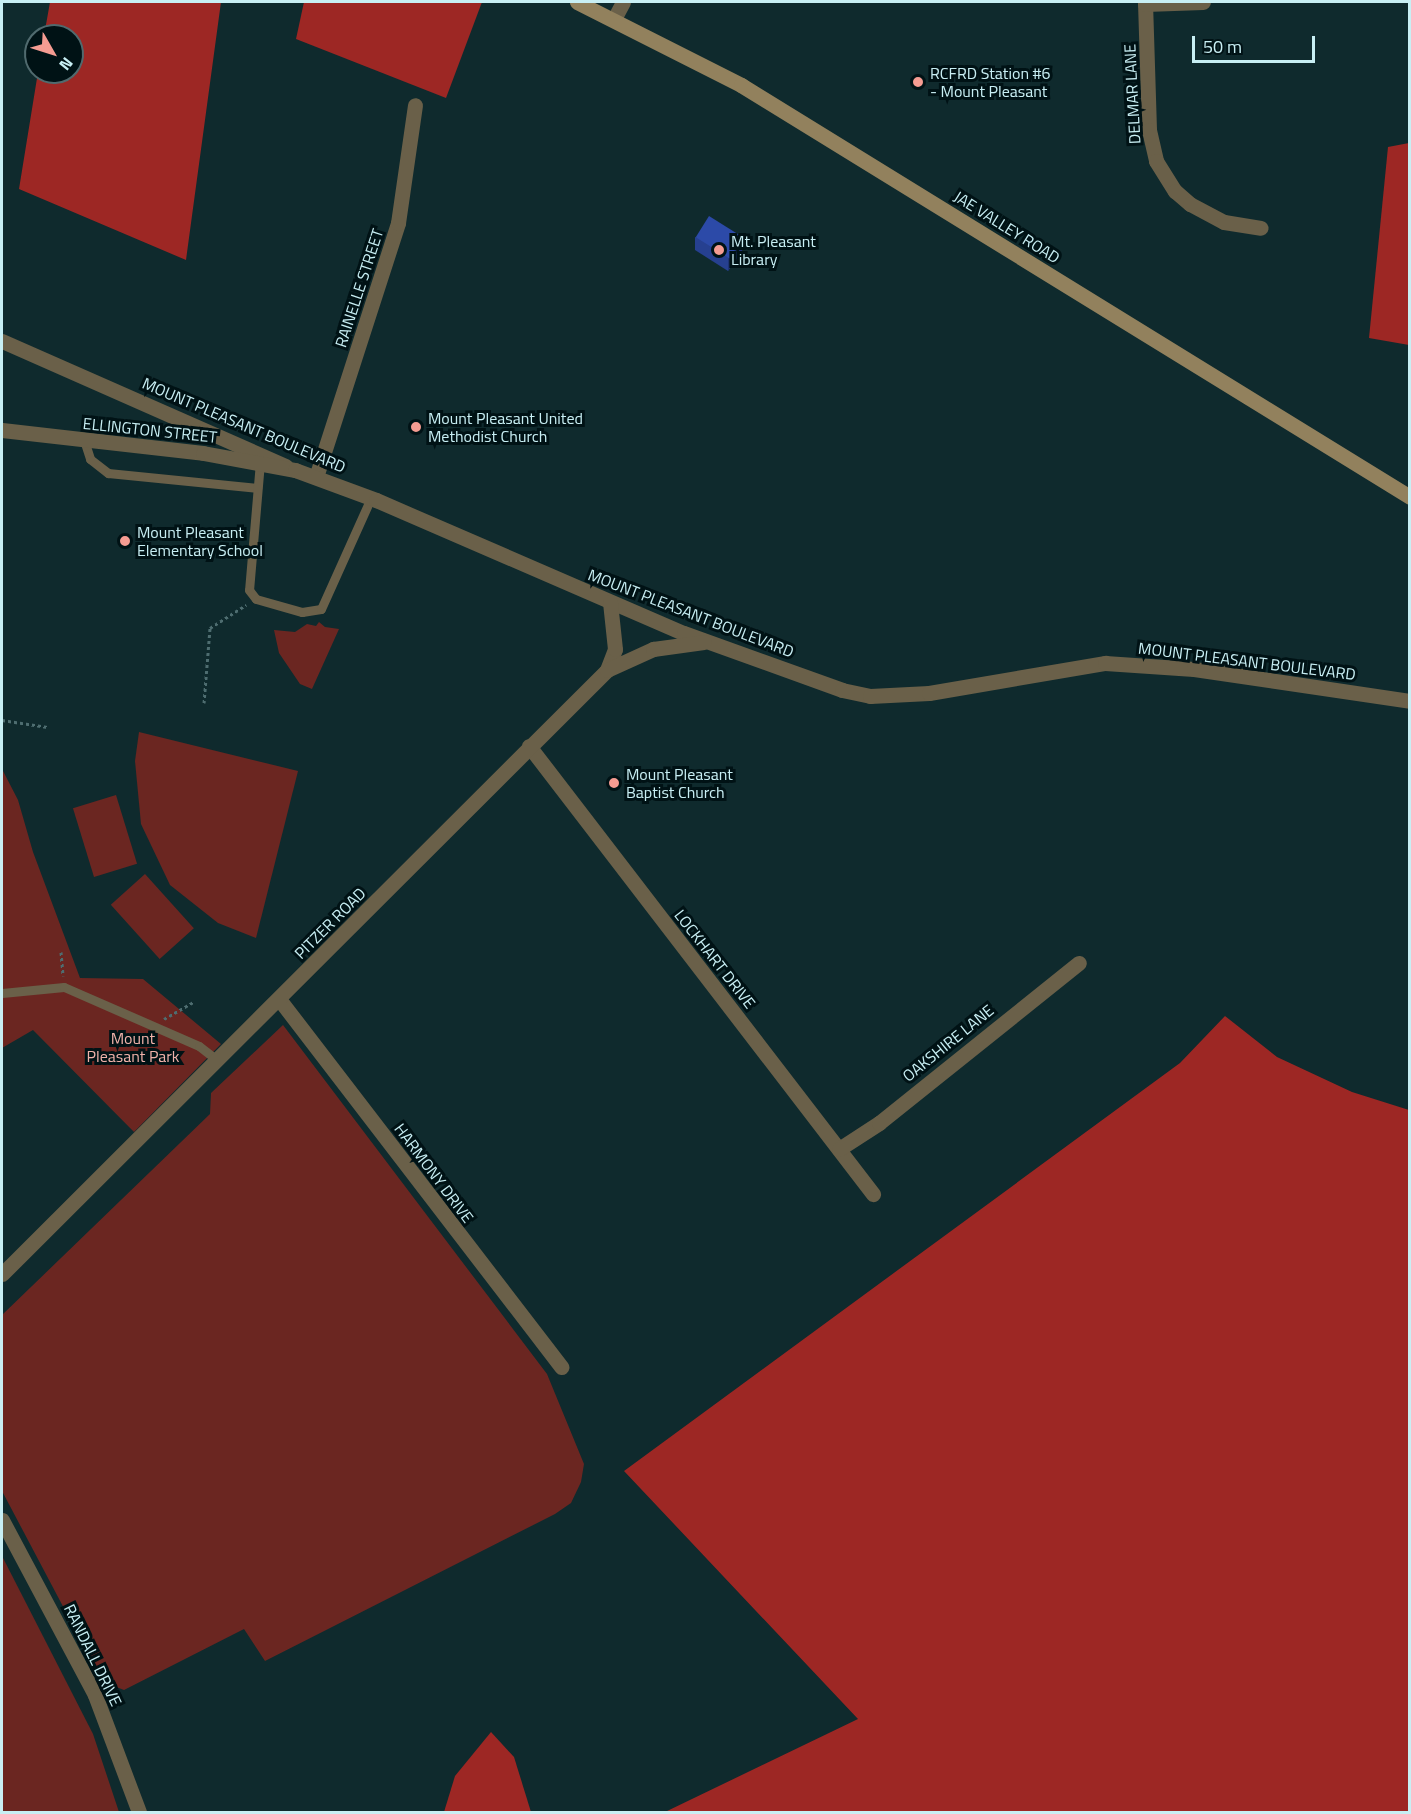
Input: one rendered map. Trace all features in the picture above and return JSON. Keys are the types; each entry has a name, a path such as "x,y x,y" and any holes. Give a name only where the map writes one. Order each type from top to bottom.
{"main road":[{"name":"JAE VALLEY ROAD","path":"577,2 741,85 1410,497"}],"street":[{"path":"614,19 622,2"},
{"path":"1145,3 1203,2"},
{"name":"DELMAR LANE","path":"1145,3 1149,130 1156,161 1175,191 1190,204 1224,222 1261,228"},
{"name":"RAINELLE STREET","path":"316,477 398,223 415,105"},
{"name":"MOUNT PLEASANT BOULEVARD","path":"2,341 295,470 370,498 610,602 842,690 870,696 928,693 1105,663 1178,667 1410,701"},
{"name":"ELLINGTON STREET","path":"2,430 260,462 295,470"},
{"path":"607,670 615,649 610,602"},
{"name":"PITZER ROAD","path":"2,1274 607,670 653,649 708,641"},
{"name":"LOCKHART DRIVE","path":"529,746 873,1194"},
{"name":"OAKSHIRE LANE","path":"839,1149 879,1123 1079,963"},
{"name":"HARMONY DRIVE","path":"279,999 561,1368"},
{"name":"RANDALL DRIVE","path":"2,1520 95,1695 140,1812"}],"lane":[{"path":"84,441 90,459 108,473 257,488"},
{"path":"260,462 249,590 256,599 302,612 321,609 370,498"},
{"path":"2,993 64,987 199,1046 217,1060"}],"path":[{"path":"204,703 210,628 256,599"},
{"path":"2,720 47,727"},
{"path":"61,952 64,987"},
{"path":"168,1013 193,1002"}],"green space":[{"path":"319,622 325,627 339,629 312,689 300,684 279,653 274,630 295,632 307,624 316,626"},
{"path":"139,732 298,771 256,938 218,923 170,885 141,824 135,761"},
{"name":"Mount Pleasant Park","path":"2,769 18,800 33,852 80,978 143,979 221,1044 134,1132 33,1030 2,1048"},
{"path":"116,795 137,864 94,877 73,808"},
{"path":"145,874 194,928 160,959 111,905"},
{"path":"283,1025 547,1374 584,1464 581,1482 571,1503 555,1514 265,1661 244,1629 124,1690 106,1683 95,1667 2,1491 2,1315 210,1114 211,1093"},
{"path":"2,1556 93,1734 119,1812 2,1812"}],"shaded area":[{"path":"50,2 221,2 186,260 19,189 36,84 84,84 84,24 46,24"},
{"path":"304,2 482,2 446,98 296,39"},
{"path":"1409,143 1409,345 1369,338 1388,147"},
{"path":"1225,1016 1277,1057 1352,1092 1409,1110 1409,1812 665,1812 858,1719 624,1471 1180,1063"},
{"path":"491,1732 514,1757 531,1812 444,1812 455,1776"}],"building":[{"path":"709,216 743,237 730,258 696,237"}],"place":[{"name":"RCFRD Station #6 - Mount Pleasant","path":"918,82"},
{"name":"Mt. Pleasant Library","path":"719,250"},
{"name":"Mount Pleasant United Methodist Church","path":"416,427"},
{"name":"Mount Pleasant Elementary School","path":"125,541"},
{"name":"Mount Pleasant Baptist Church","path":"614,783"}]}
